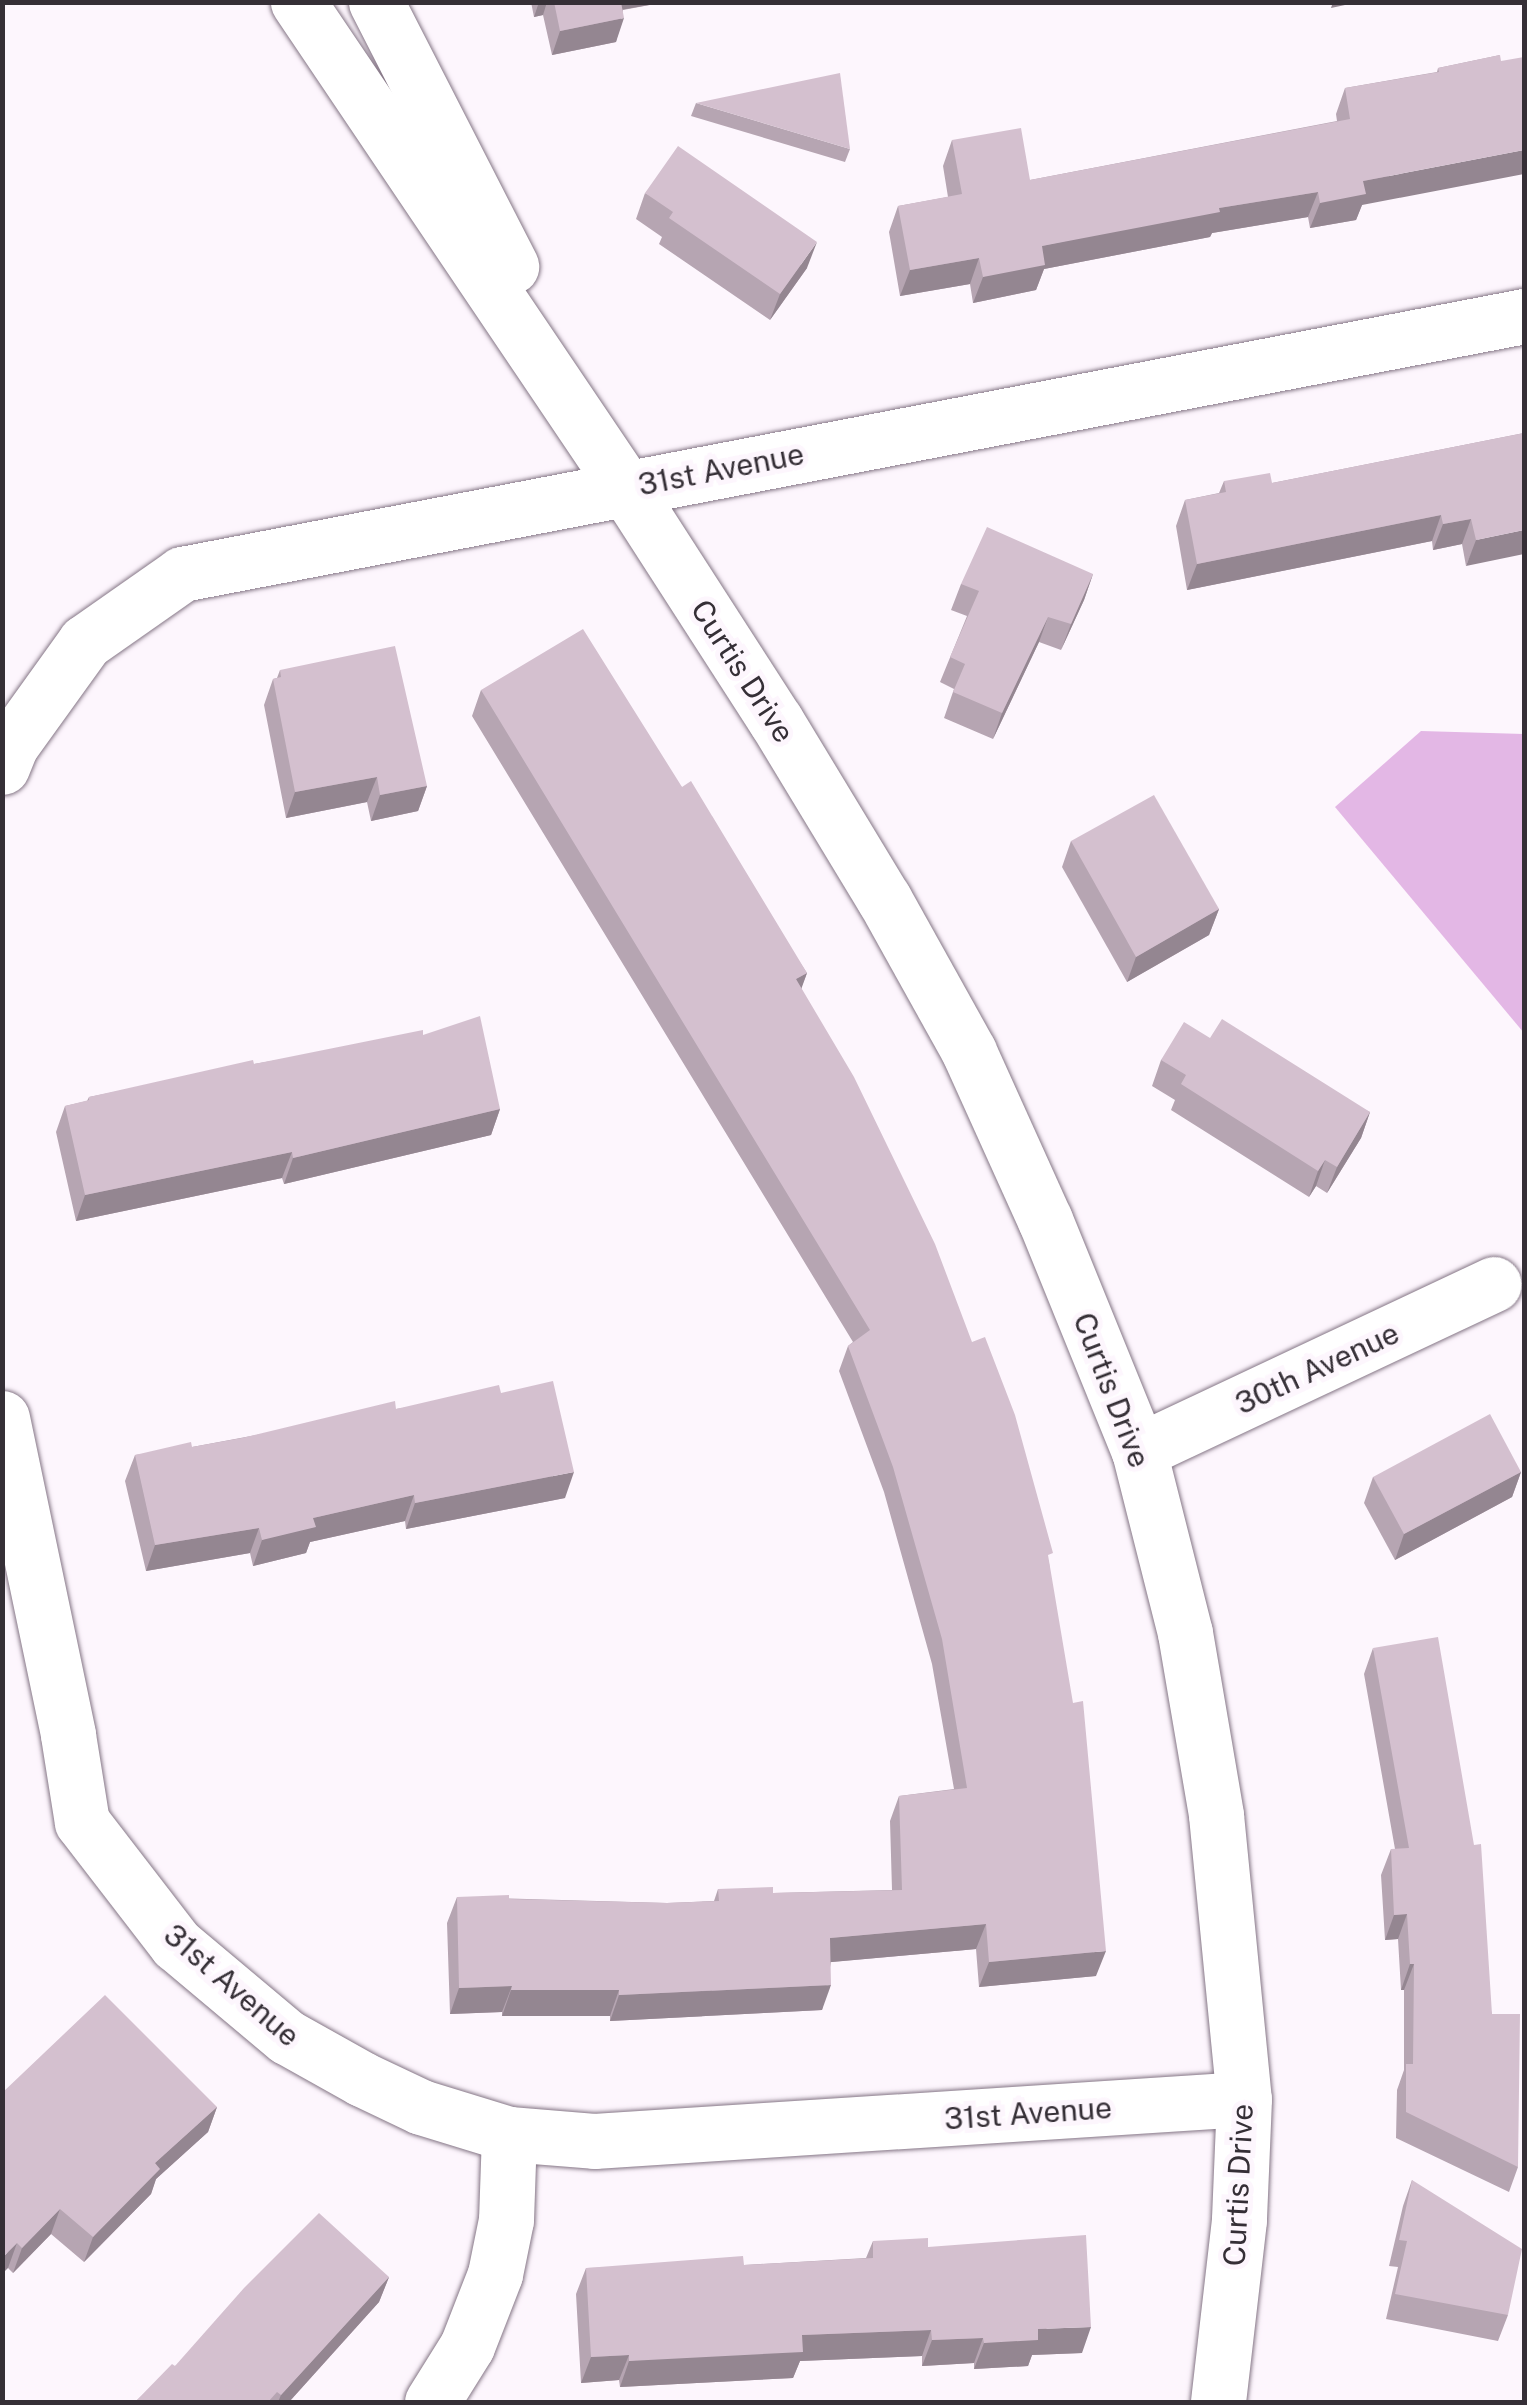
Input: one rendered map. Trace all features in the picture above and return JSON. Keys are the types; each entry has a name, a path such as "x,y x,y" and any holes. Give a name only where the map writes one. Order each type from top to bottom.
{"street":[{"name":"Curtis Drive","path":"298,2 625,487 776,721 969,1052 1046,1220 1139,1451 1185,1633 1216,1815 1244,2099 1240,2220 1218,2402"},
{"name":"Curtis Drive","path":"376,2 625,487"},
{"name":"31st Avenue","path":"2,767 11,745 85,642 182,574 1524,316"},
{"name":"30th Avenue","path":"1139,1451 1494,1284"},
{"name":"31st Avenue","path":"2,1418 82,1822 176,1944 287,2038 421,2107 509,2134 594,2141 1244,2099"},
{"path":"432,2402 467,2346 496,2274 506,2220 509,2134"}],"shaded area":[{"path":"1421,731 1524,734 1524,1033 1335,807"}],"building":[{"path":"554,2 621,2 624,18 560,31"},
{"path":"1500,55 1501,61 1524,57 1524,150 1363,181 1366,194 1320,203 1318,192 1219,208 1220,212 1042,246 1045,265 983,277 979,258 910,270 898,206 962,194 952,140 1021,128 1030,180 1350,119 1345,88 1439,72 1438,68"},
{"path":"840,73 850,149 696,103"},
{"path":"678,146 817,242 780,294 669,218 673,212 645,193"},
{"path":"1524,433 1524,530 1476,540 1471,519 1443,524 1441,515 1197,564 1185,500 1226,492 1224,481 1270,473 1272,483"},
{"path":"987,527 1093,574 1071,624 1048,617 1002,713 953,692 965,664 950,657 979,591 961,584"},
{"path":"583,629 682,787 691,781 807,973 796,979 854,1077 935,1244 972,1342 985,1337 1015,1415 1053,1553 1048,1555 1073,1703 1083,1701 1106,1951 989,1962 986,1924 830,1938 831,1985 619,1995 619,1990 459,1988 457,1897 509,1895 509,1899 667,1903 719,1901 718,1889 773,1887 773,1893 902,1890 899,1796 967,1788 942,1639 893,1467 848,1346 870,1330 481,690"},
{"path":"395,646 427,786 380,795 377,777 295,792 273,679 281,677 280,670"},
{"path":"1154,795 1219,909 1136,957 1071,841"},
{"path":"480,1016 500,1109 293,1158 292,1152 85,1195 65,1106 89,1097 253,1060 254,1064 423,1030 423,1035"},
{"path":"1222,1019 1370,1112 1337,1167 1325,1160 1318,1171 1181,1084 1186,1075 1161,1060 1184,1022 1210,1038"},
{"path":"553,1381 574,1472 415,1503 414,1495 313,1518 316,1527 262,1540 259,1528 155,1545 135,1455 191,1442 192,1447 242,1438 395,1401 396,1409 499,1385 501,1393"},
{"path":"1490,1414 1521,1472 1404,1534 1373,1477"},
{"path":"1438,1637 1474,1845 1481,1844 1492,2014 1520,2014 1518,2167 1406,2112 1406,2064 1413,2064 1414,1964 1410,1964 1407,1914 1394,1915 1391,1849 1409,1848 1373,1648"},
{"path":"105,1995 217,2107 155,2163 160,2169 93,2237 60,2209 22,2248 17,2243 2,2258 2,2093"},
{"path":"1412,2180 1522,2249 1508,2315 1395,2294 1407,2241 1399,2240"},
{"path":"319,2213 389,2277 281,2395 277,2392 268,2402 135,2402 172,2364 175,2366 244,2288"},
{"path":"1086,2235 1091,2327 1038,2329 1038,2340 932,2340 931,2330 802,2335 803,2352 629,2361 629,2355 591,2357 586,2268 743,2256 744,2265 873,2258 873,2241 928,2238 928,2247"}]}
